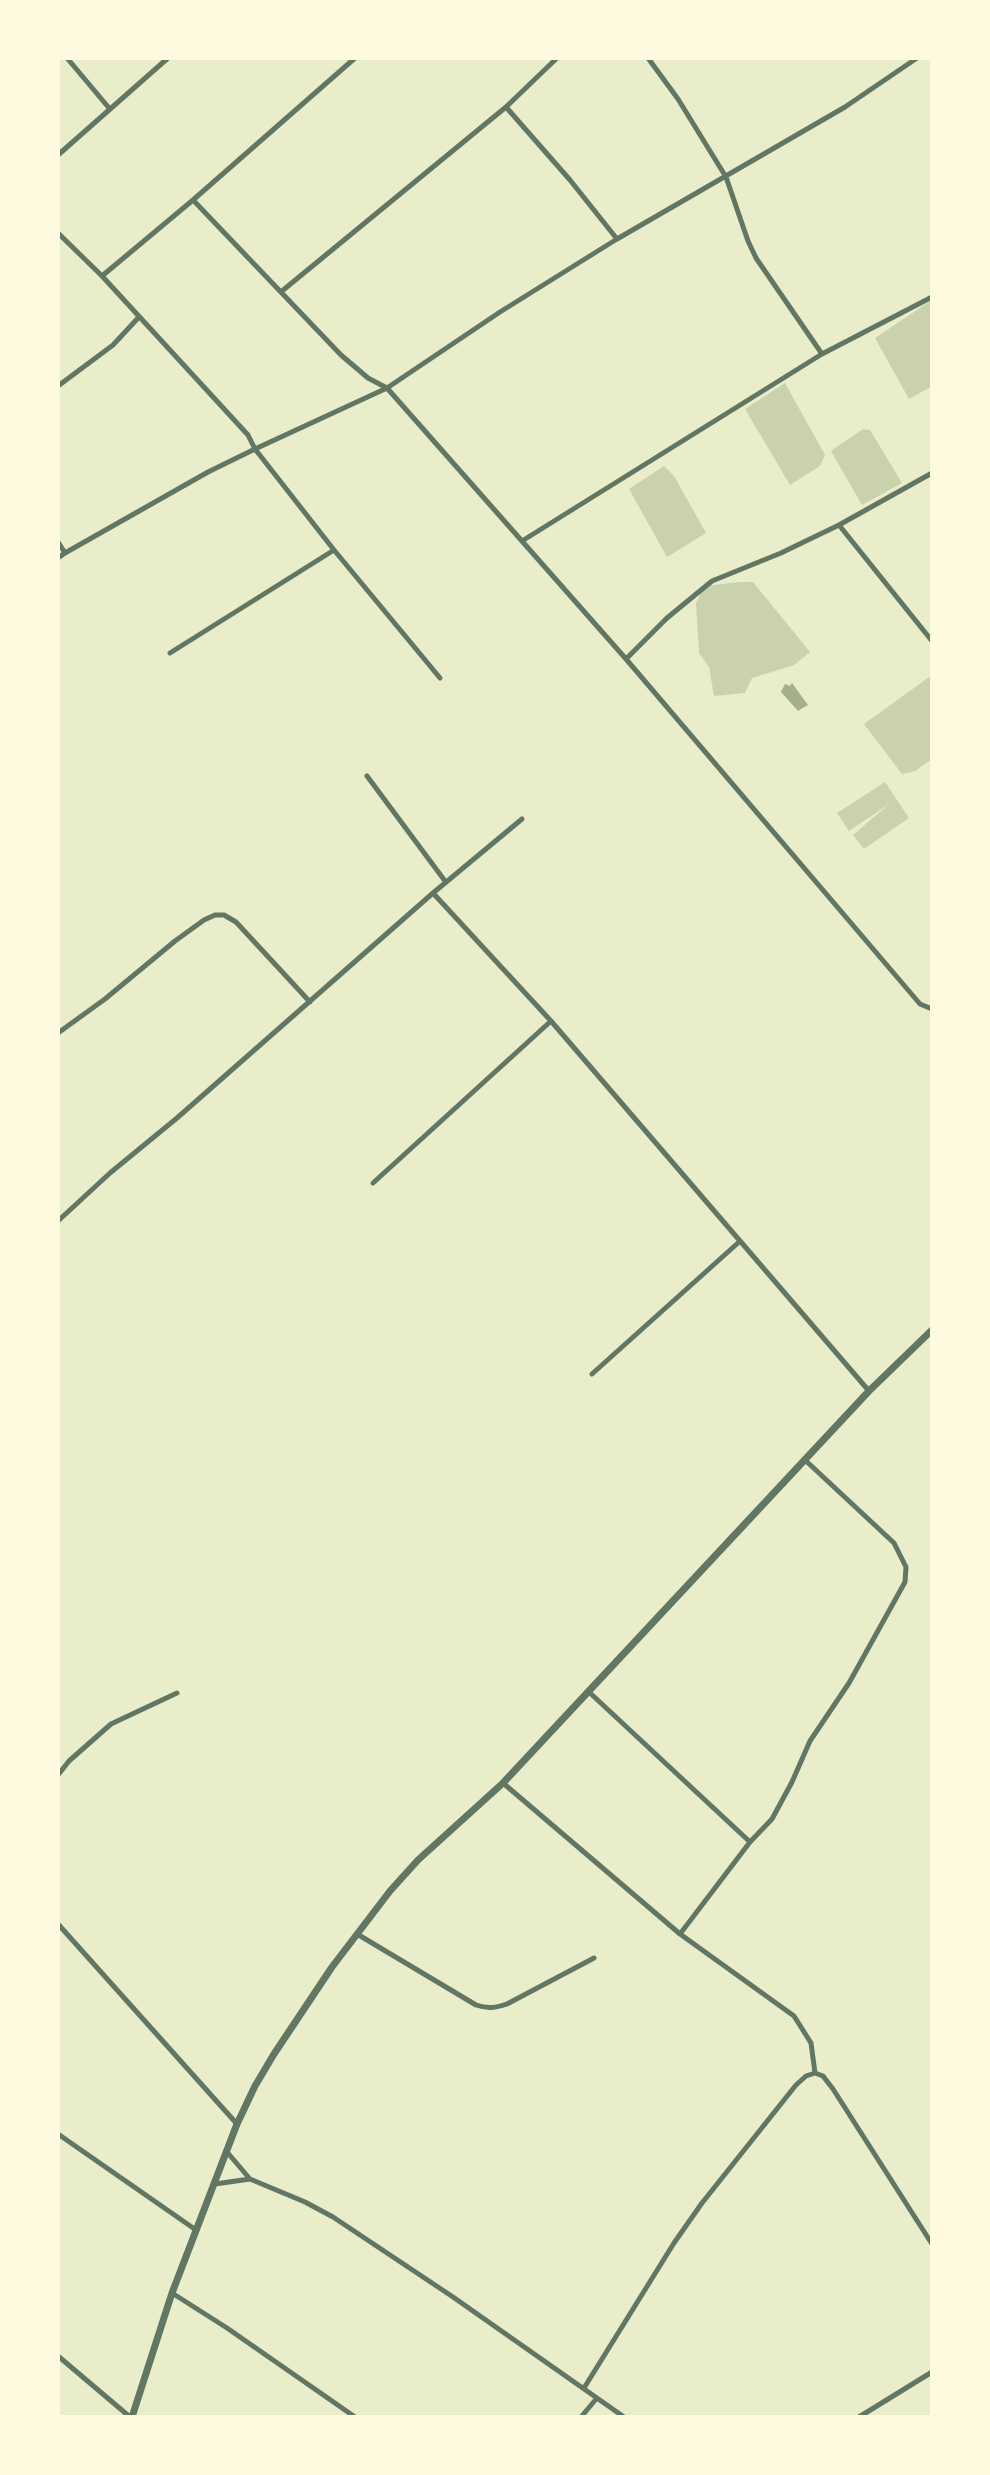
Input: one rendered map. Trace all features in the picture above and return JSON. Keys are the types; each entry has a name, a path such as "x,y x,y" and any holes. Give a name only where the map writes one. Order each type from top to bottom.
{"street":[{"path":"67,58 109,108"},
{"path":"58,155 168,58"},
{"path":"103,276 355,58"},
{"path":"282,291 506,107 556,58"},
{"path":"648,58 678,99 726,177 747,242 762,268 822,354"},
{"path":"58,558 208,472 387,387 617,239 845,107 917,58"},
{"path":"506,107 617,239"},
{"path":"193,200 341,355 368,378 387,387 626,659 920,1004 932,1009"},
{"path":"58,233 103,276 248,435 255,449 334,550 440,678"},
{"path":"522,541 822,354 932,297"},
{"path":"58,386 113,345 139,317"},
{"path":"626,659 667,618 712,581 781,553 839,525 932,473"},
{"path":"839,525 932,641"},
{"path":"58,542 65,553"},
{"path":"170,653 334,550"},
{"path":"367,776 445,881"},
{"path":"58,1221 445,881 522,819"},
{"path":"433,893 551,1021 869,1391"},
{"path":"58,1033 98,1005 175,941 215,915 225,915 236,922 310,1002"},
{"path":"373,1183 551,1021"},
{"path":"592,1374 739,1242"},
{"path":"58,2356 131,2417 172,2293 237,2124 274,2054 332,1967 390,1891 418,1860 503,1783 869,1391 932,1330"},
{"path":"680,1934 750,1842 772,1819 810,1741 849,1682 905,1582 906,1567 894,1543 805,1460"},
{"path":"589,1692 750,1842"},
{"path":"58,1775 111,1724 177,1693"},
{"path":"503,1783 680,1934 794,2016 811,2043 815,2073"},
{"path":"58,1924 237,2124"},
{"path":"357,1934 476,2005 486,2008 507,2004 594,1958"},
{"path":"584,2388 702,2203 806,2076 815,2073 824,2076 834,2089 932,2244"},
{"path":"58,2134 196,2230"},
{"path":"227,2152 250,2179 333,2217 624,2417"},
{"path":"215,2184 250,2179"},
{"path":"172,2293 355,2417"},
{"path":"859,2417 932,2372"},
{"path":"581,2417 597,2398"}],"shaded area":[{"path":"932,300 932,386 909,399 875,338"},
{"path":"785,383 825,455 820,466 790,485 745,409"},
{"path":"863,429 870,430 902,483 862,505 831,451"},
{"path":"664,466 674,476 706,533 667,557 629,489"},
{"path":"753,582 810,652 794,665 752,678 745,693 714,696 709,667 699,653 696,603 704,586"},
{"path":"932,675 932,759 915,771 902,774 864,724"},
{"path":"792,683 808,705 798,711 781,692 785,684 790,686"},
{"path":"885,782 909,818 864,849 853,835 889,804 849,831 837,813"}]}
